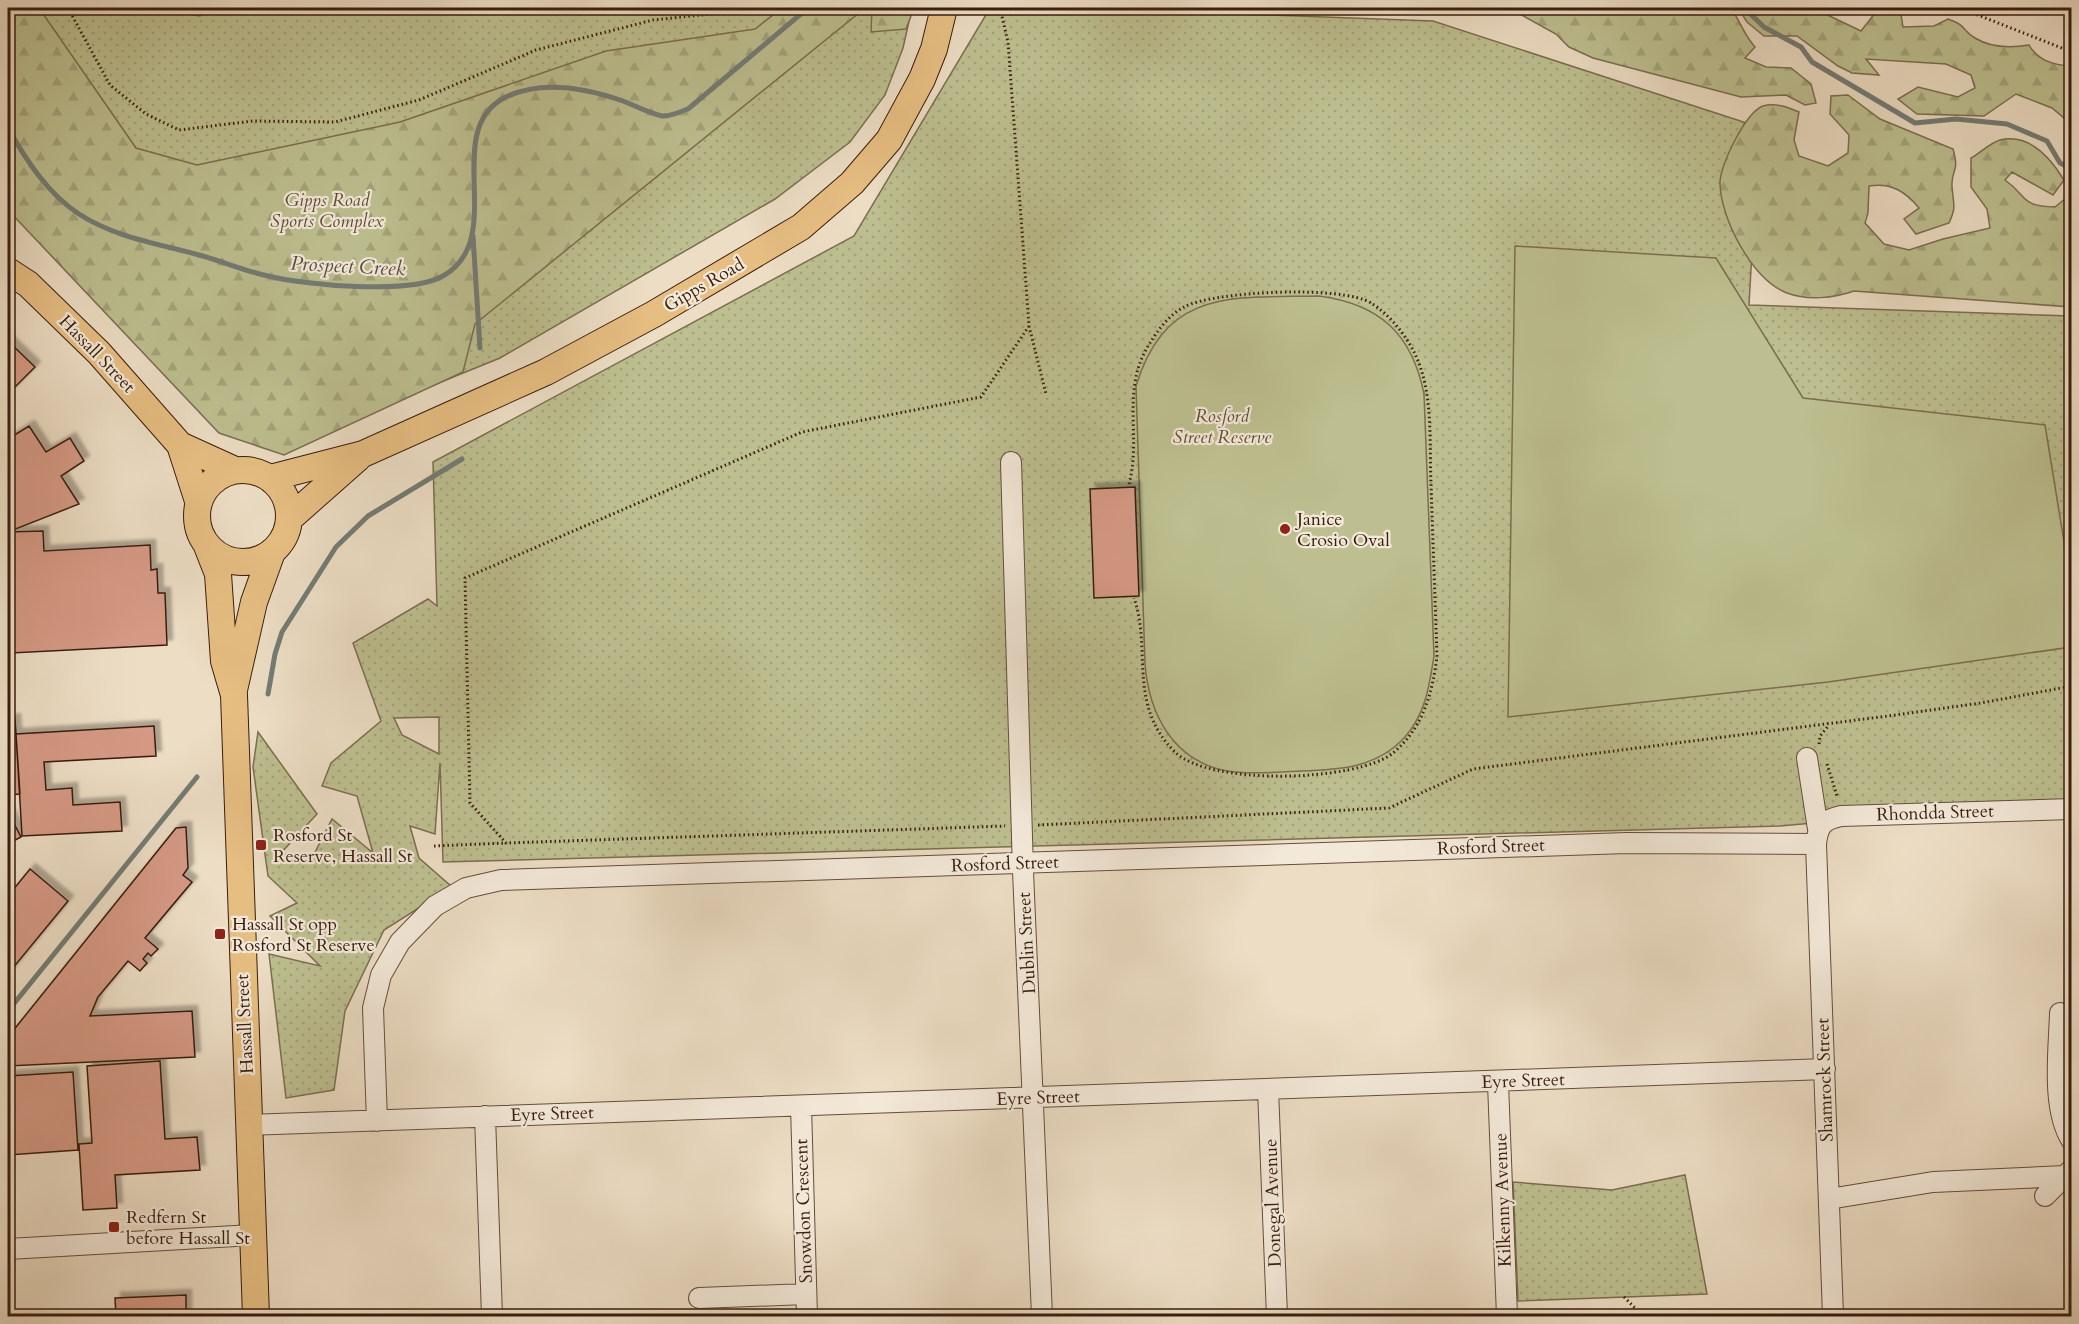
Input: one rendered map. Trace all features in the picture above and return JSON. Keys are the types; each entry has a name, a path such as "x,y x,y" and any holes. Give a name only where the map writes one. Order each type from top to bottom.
{"main road":[{"name":"Gipps Road","path":"270,478 363,454 546,372 654,314 801,226 852,183 889,140 922,80 934,49 944,8"},
{"name":"Hassall Street","path":"8,271 28,284 99,353 180,445 198,501"},
{"name":"Hassall Street","path":"180,445 235,470"},
{"name":"Gipps Road","path":"289,519 363,454"},
{"path":"235,470 260,472 270,478 280,488 287,503 289,519 286,532 272,552 255,561 239,562 224,559 207,546 198,531 196,517 198,501 210,482 235,470"},
{"name":"Hassall Street","path":"207,546 218,574 224,661 234,695 256,1317"},
{"name":"Hassall Street","path":"234,695 254,602 272,552"}],"street":[{"name":"Dublin Street","path":"1011,462 1023,864 1042,1317"},
{"name":"Shamrock Street","path":"1807,758 1814,787 1817,836 1833,1317"},
{"name":"Rhondda Street","path":"1817,836 1826,819 1841,816 2072,809"},
{"name":"Rosford Street","path":"377,1121 373,1008 381,975 407,935 435,906 466,888 501,880 1817,836"},
{"path":"2060,1013 2058,1070 2062,1116 2072,1141"},
{"name":"Eyre Street","path":"250,1125 1825,1070"},
{"name":"Kilkenny Avenue","path":"1498,1083 1507,1317"},
{"name":"Donegal Avenue","path":"1268,1089 1277,1317"},
{"name":"Snowdon Crescent","path":"801,1106 807,1317"},
{"path":"485,1116 492,1317"},
{"path":"1829,1198 1934,1182 2068,1173"},
{"path":"2045,1196 2068,1173"},
{"path":"8,1249 253,1235"},
{"path":"699,1298 806,1294"}],"path":[{"path":"68,8 110,84 146,114 179,130 253,121 335,122 418,100 536,50 653,20 739,11 745,8"},
{"path":"1000,8 1008,42 1029,326 1046,394"},
{"path":"1960,8 2072,52"},
{"path":"1129,484 1133,468 1131,398 1137,370 1149,344 1173,314 1182,308 1231,295 1323,292 1345,295 1371,303 1396,326 1416,356 1428,406 1437,657 1431,696 1425,711 1408,737 1393,753 1380,762 1339,773 1245,776 1226,774 1186,762 1165,740 1149,708 1141,672 1138,610 1134,598"},
{"path":"506,843 470,803 465,578 802,432 981,397 1029,326"},
{"path":"434,846 1022,825 1389,808 1473,769 1946,708 2072,686"},
{"path":"1624,1297 1643,1317"}],"green space":[{"name":"Gipps Road Sports Complex","path":"8,8 912,8 903,48 885,95 850,142 775,199 500,358 286,445"},
{"path":"8,8 39,8 136,148 197,165 400,122 606,51 755,29 782,8 865,8 475,324 463,372 284,455 219,433 8,210"},
{"path":"150,8 212,8 200,16"},
{"path":"872,8 914,8 906,29 871,32"},
{"name":"Rosford Street Reserve","path":"990,8 1076,8 1433,21 1759,127 1749,305 2071,316 2071,800 1780,826 443,862 440,763 435,834 410,826 419,858 452,887 384,930 345,1011 334,1090 286,1098 269,954 320,966 270,916 297,903 268,876 253,767 258,732 317,814 281,853 310,862 332,819 373,853 357,796 322,786 331,763 381,721 353,643 428,599 437,606 433,462 854,236","holes":["439,717 439,754 402,735 394,718"]},
{"path":"1509,8 1731,8 1755,47 1745,58 1766,67 1791,68 1811,84 1816,103 1805,105 1786,95 1741,97 1593,58 1569,47 1556,34"},
{"path":"1738,8 1813,8 1861,31 1879,8 1900,8 1903,27 1934,26 1948,19 1988,44 2008,47 2029,45 2037,55 2047,61 2071,66 2071,128 2070,123 2052,108 2016,94 1984,116 1917,114 1898,99 1918,87 1958,97 1975,88 1971,75 1946,64 1866,59 1879,75 1852,73 1838,66 1797,36 1764,36 1747,22"},
{"path":"1848,95 1880,119 1953,149 1955,157 1952,181 1954,209 1949,223 1916,234 1904,219 1919,208 1914,202 1891,187 1869,186 1868,213 1865,223 1884,244 1909,250 1990,228 1987,209 1971,187 1971,158 1996,141 2011,139 2029,144 2045,155 2064,180 2053,195 2012,172 2005,180 2035,205 2055,207 2071,194 2071,307 1854,291 1830,297 1812,298 1787,293 1762,276 1741,247 1726,214 1722,198 1721,176 1735,140 1756,110 1768,105 1786,107 1799,112 1794,140 1799,156 1828,166 1848,153 1849,135 1830,114 1831,96"},
{"path":"1515,246 1716,258 1803,398 2045,425 2071,585 2071,647 1828,682 1508,717"},
{"name":"Janice Crosio Oval","path":"1319,296 1359,306 1376,315 1402,339 1419,373 1424,394 1434,656 1426,699 1418,718 1405,737 1394,747 1370,761 1329,770 1254,773 1227,771 1208,766 1178,746 1158,717 1147,683 1136,386 1149,354 1165,330 1185,315 1207,305 1232,299"},
{"path":"1685,1175 1707,1294 1518,1301 1513,1182 1612,1190"}],"building":[{"path":"8,341 35,367 8,394"},
{"path":"29,426 46,452 70,438 84,461 61,476 79,504 8,532 8,439"},
{"path":"1135,487 1139,596 1094,598 1090,489"},
{"path":"43,531 44,551 150,545 151,570 157,569 158,593 165,593 167,645 11,653 8,532"},
{"path":"8,583 11,653 8,654"},
{"path":"15,719 20,794 8,795 8,720"},
{"path":"154,726 156,756 44,762 46,790 72,788 73,805 120,802 122,831 22,836 16,734"},
{"path":"8,812 21,837 8,844"},
{"path":"186,827 188,868 183,875 192,882 145,938 158,949 151,956 148,953 143,959 147,963 140,971 128,961 98,997 90,1016 192,1011 195,1057 8,1066 8,1037 176,828"},
{"path":"30,869 68,901 8,974 8,896"},
{"path":"160,1061 165,1139 197,1137 200,1170 115,1175 117,1208 83,1210 79,1144 92,1143 87,1066"},
{"path":"73,1072 78,1150 8,1155 8,1076"},
{"path":"186,1295 186,1316 116,1316 115,1298"}],"waterway":[{"name":"Prospect Creek","path":"8,128 30,164 57,197 79,214 107,229 285,279 331,285 383,287 428,282 443,276 462,259 471,237 477,135 486,114 504,98 518,92 548,87 579,89 609,96 662,116 675,114 688,109 808,8"},
{"name":"Prospect Creek","path":"1744,8 1764,27 1801,47 1812,62 1915,123 1956,119 2007,124 2047,141 2060,163 2072,169"},
{"path":"473,236 480,348"},
{"path":"268,694 275,654 282,632 336,547 368,516 462,459"},
{"path":"8,1011 197,777"}],"place":[{"name":"Janice Crosio Oval","path":"1285,529"},
{"name":"Rosford St Reserve, Hassall St","path":"261,845"},
{"name":"Hassall St opp Rosford St Reserve","path":"220,934"},
{"name":"Redfern St before Hassall St","path":"114,1227"}]}
